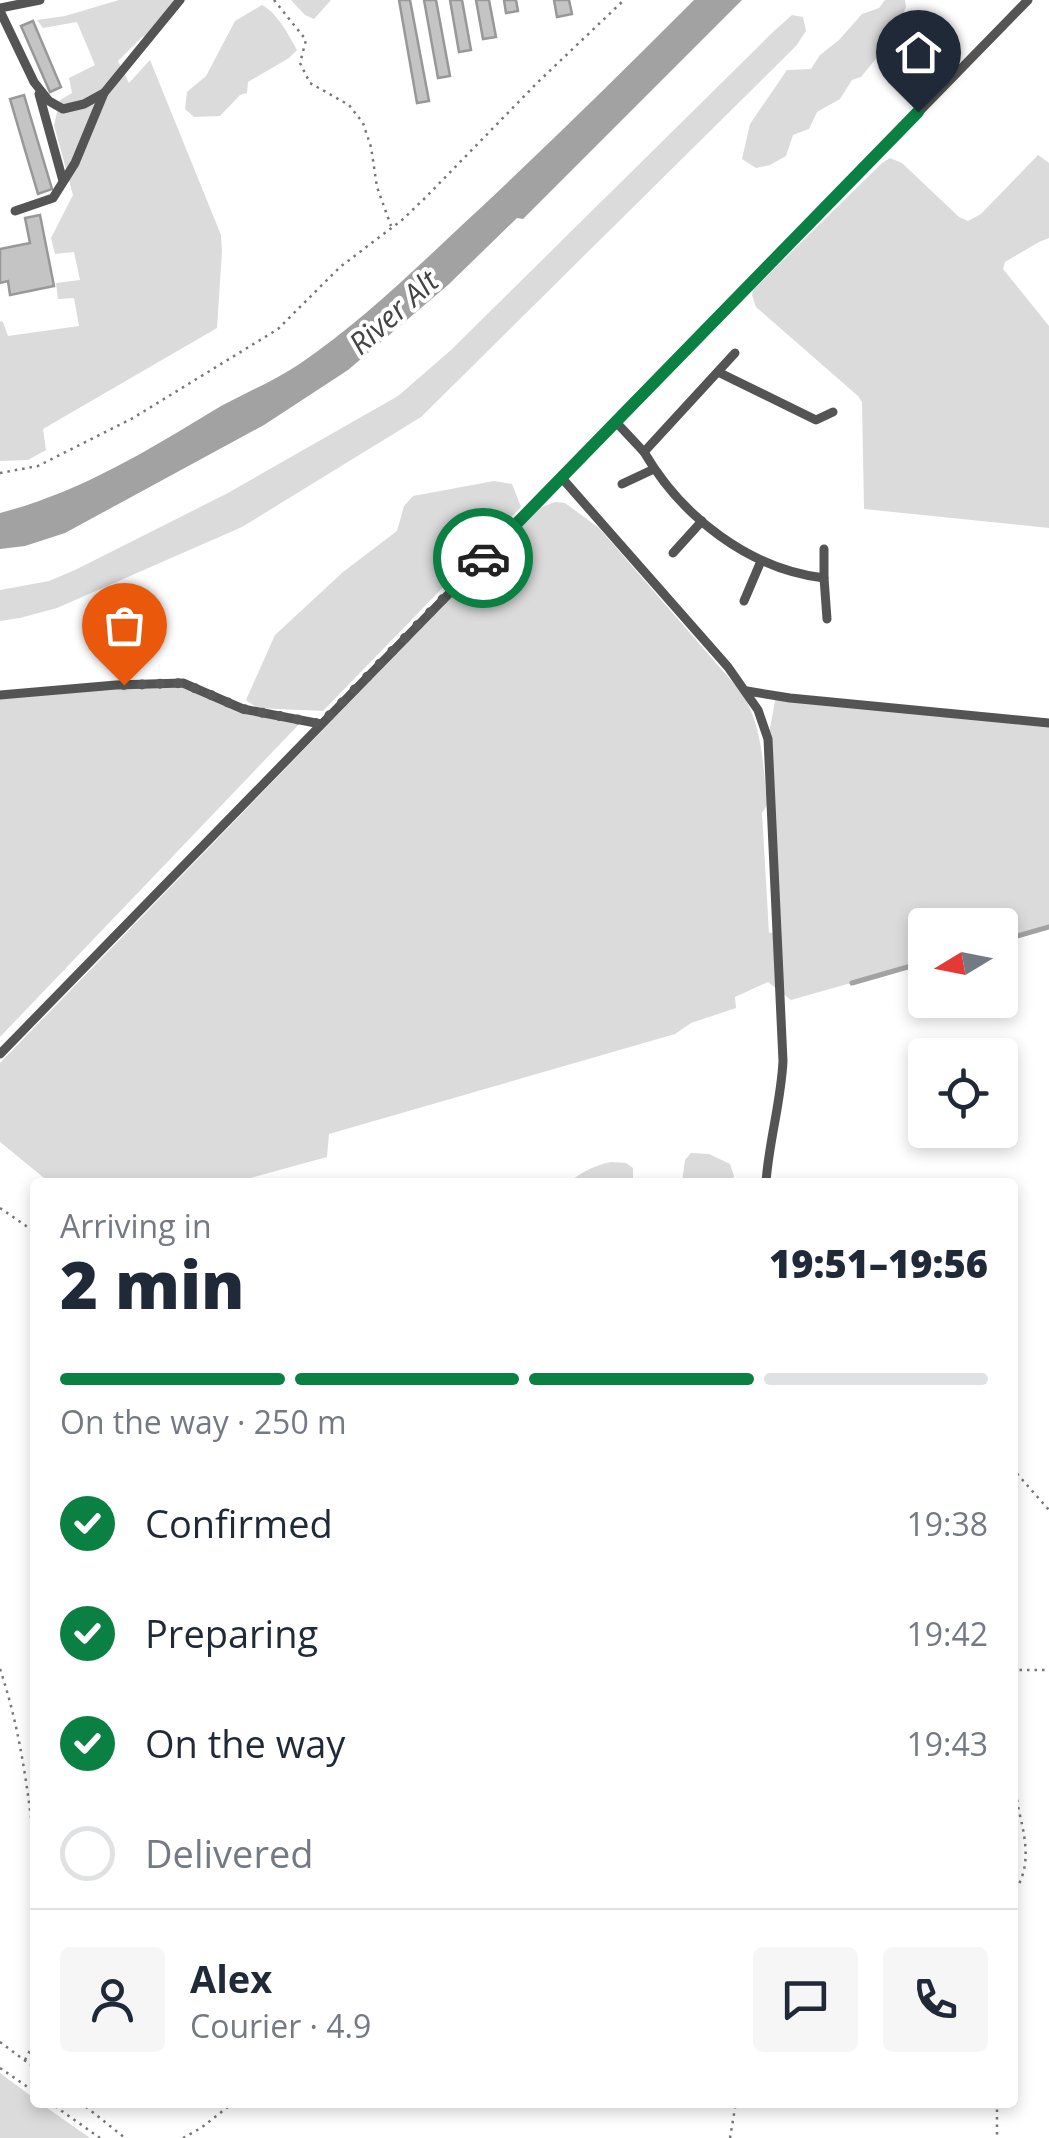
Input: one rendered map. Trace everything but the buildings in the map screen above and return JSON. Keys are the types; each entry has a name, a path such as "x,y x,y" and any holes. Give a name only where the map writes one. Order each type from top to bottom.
{"lane":[{"path":"40,0 0,10 37,86 64,181"},
{"path":"15,211 53,198 75,163 104,93 180,0"},
{"path":"0,1054 1028,0"},
{"path":"37,86 49,101 64,109 104,93"},
{"path":"644,452 735,354"},
{"path":"718,372 816,420 832,412"},
{"path":"615,422 644,452 674,495 702,521 761,561 824,578"},
{"path":"622,484 654,469"},
{"path":"561,478 728,667 758,710 768,739 782,1089 766,1178"},
{"path":"673,553 702,521"},
{"path":"824,549 826,619"},
{"path":"744,601 761,561"},
{"path":"0,695 183,683 243,709 321,724"},
{"path":"746,691 1049,722"}],"path":[{"path":"274,0 306,40 300,64 310,82 349,105 363,123 377,187 392,228"},
{"path":"0,473 38,466 133,418 278,328 340,268 425,198 624,0"},
{"path":"0,1208 30,1229"},
{"path":"1018,1475 1049,1510"},
{"path":"0,1669 13,1708 30,1811"},
{"path":"1018,1670 1049,1670"},
{"path":"1018,1808 1025,1830 1026,1868 1018,1887"},
{"path":"0,2042 30,2064"},
{"path":"24,2060 30,2050"},
{"path":"0,2068 30,2089"},
{"path":"58,2108 100,2138"},
{"path":"88,2108 126,2138"},
{"path":"182,2138 226,2108"},
{"path":"730,2138 735,2108"},
{"path":"997,2108 998,2138"}],"shaded area":[{"path":"119,0 186,0 162,28 142,37 118,61 129,83 150,60 221,235 217,328 43,429 46,450 28,460 0,461 0,321 8,336 79,326 74,298 58,299 56,283 80,280 74,252 55,254 51,238 73,195 54,125 60,100 72,93 69,78 95,65 77,22 43,28 37,20"},
{"path":"291,0 331,0 314,19"},
{"path":"885,0 905,0 906,7 891,40 861,77 852,80 840,99 817,112 809,129 793,135 786,156 756,168 742,159 750,124 787,70 811,69 862,14 879,8"},
{"path":"262,5 278,19 297,50 248,82 247,93 240,95 220,116 194,117 185,109 187,92 206,76 235,21"},
{"path":"792,15 803,17 806,31 796,46 421,417 242,527 57,608 0,621 0,590 49,581 75,570 226,494 398,396 451,350"},
{"path":"1038,155 1049,163 1049,238 1005,262 1003,269 1049,326 1049,528 864,509 862,402 756,307 754,289 890,158 902,163 968,221 981,214"},
{"path":"494,481 512,484 521,507 323,711 257,708 246,700 275,635 343,572 397,531 404,506 413,496"},
{"path":"555,502 565,503 599,528 742,693 749,706 761,747 767,805 762,813 769,933 778,932 768,739 776,696 1049,722 1049,927 1018,936 1018,908 908,908 908,967 791,1000 768,982 735,997 736,1008 691,1023 675,1034 329,1134 327,1157 251,1178 44,1178 0,1142 0,1063 537,509"},
{"path":"183,683 243,709 303,720 0,1037 0,695"},
{"path":"691,1153 709,1154 730,1164 733,1178 683,1178 685,1160"},
{"path":"626,1163 633,1168 633,1178 575,1178 600,1165"},
{"path":"0,2073 30,2095 30,2108 47,2108 90,2138 0,2138"}],"water":[{"name":"River Alt","path":"694,0 742,0 523,219 517,218 448,285 348,370 264,425 65,533 25,546 0,549 0,513 56,495 109,470 320,350 490,199"}],"waterway":[{"path":"1018,936 1049,927"},
{"path":"852,983 908,967"}],"way so far":[{"path":"124,685 183,683 243,709 321,724 483,558"}],"route":[{"path":"483,558 918,112"}]}
